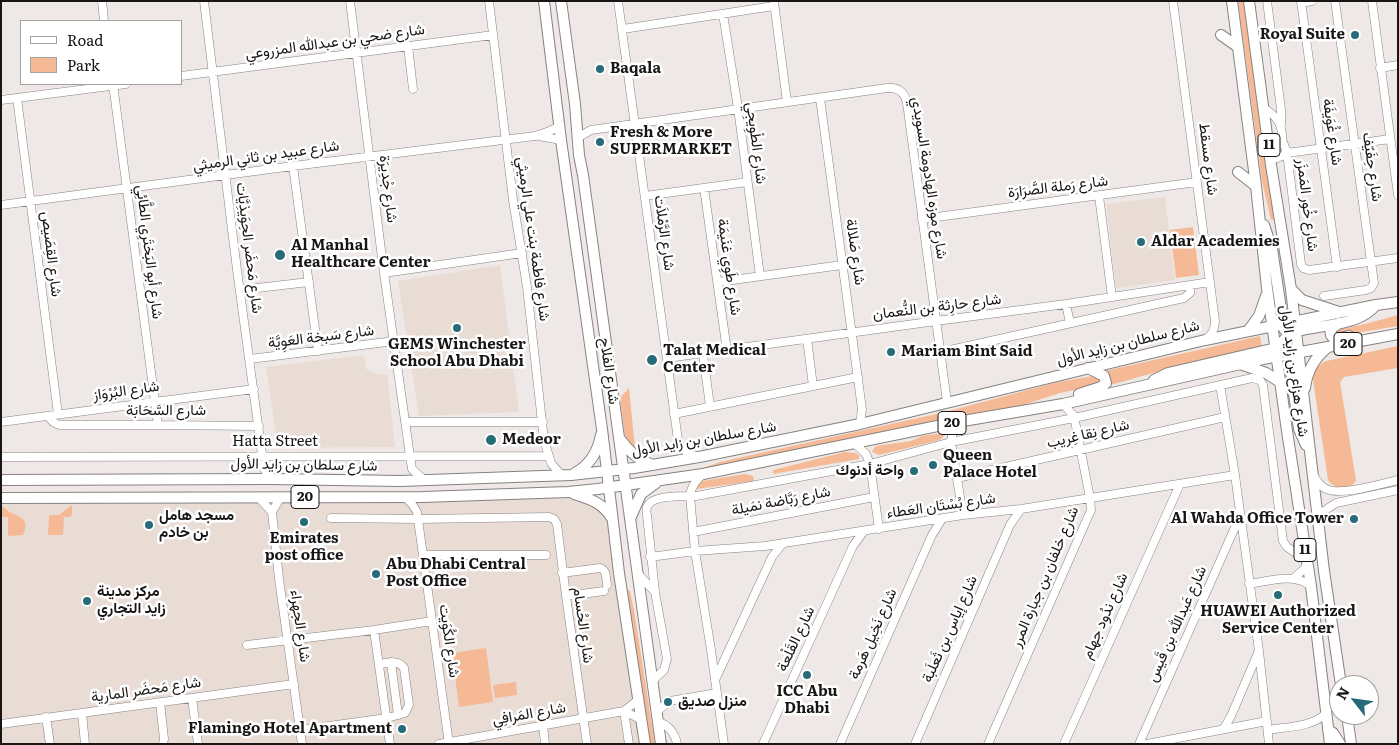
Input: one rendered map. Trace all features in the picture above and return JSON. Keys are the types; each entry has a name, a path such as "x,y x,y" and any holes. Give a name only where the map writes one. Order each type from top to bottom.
{"main road":[{"name":"شارع الفلاح","path":"544,1 559,127 602,429 619,573 645,744"},
{"name":"شارع الفلاح","path":"561,1 575,104 576,125 661,744"},
{"name":"شارع هزاع بن زايد الأول","path":"1232,1 1267,288 1278,325 1276,352 1311,586 1330,744"},
{"name":"شارع هزاع بن زايد الأول","path":"1249,1 1264,108 1274,162 1290,289 1289,335 1304,399 1324,571 1340,675"},
{"path":"1221,35 1238,47"},
{"path":"1238,172 1256,186"},
{"path":"1147,385 1168,373 1276,352 1289,335 1278,325 1272,249 1266,228 1260,219"},
{"path":"1248,331 1256,322 1263,307 1267,288"},
{"path":"1290,289 1302,300 1340,318 1331,329 1330,334 1334,338 1364,334 1383,337"},
{"name":"شارع سلطان بن زايد الأول","path":"1,480 265,475 400,481 566,475 624,469 699,457 874,421 1228,335 1278,325 1289,335 1376,305 1398,302"},
{"name":"شارع سلطان بن زايد الأول","path":"1,498 423,497 568,492 609,488 703,474 957,422 1080,400 1242,365 1276,352 1293,354 1398,334"},
{"path":"1304,399 1310,369 1318,355 1328,347"},
{"path":"1293,354 1298,429 1309,450"},
{"path":"1242,365 1266,373 1280,382"},
{"path":"1059,404 1063,399 1104,385 1106,380 1104,376 1088,368"},
{"path":"566,475 586,466 592,459 602,429"},
{"path":"619,437 640,460 654,465"},
{"path":"630,520 642,494 661,480"},
{"path":"568,492 597,502 608,512 612,519"},
{"path":"1348,725 1351,744"},
{"path":"1328,730 1333,733 1340,744"}],"street":[{"path":"102,1 104,20"},
{"name":"شارع مَحضَر الحِوَيذِيَّات","path":"204,1 265,475"},
{"name":"شارع جْدِيرَة","path":"350,1 384,273 412,469"},
{"name":"شارع فاطمة بنت علي الرميثي","path":"489,1 544,440 552,463 566,475"},
{"name":"شارع الرَّمْلاَت","path":"618,1 678,440 680,446 688,454 699,457"},
{"name":"شارع مسقط","path":"1173,1 1215,321"},
{"path":"1267,1 1281,108 1281,149 1274,162"},
{"path":"1301,2 1312,1"},
{"name":"شارع حِفَيّف","path":"1324,296 1366,290 1371,288 1374,283 1335,1"},
{"path":"1372,1 1398,195"},
{"name":"شارع غُوَيفَة","path":"1301,2 1337,267"},
{"path":"623,29 723,14 774,4 787,102"},
{"name":"شارع الطْوِيجِي","path":"723,14 738,108 760,276"},
{"name":"شارع ضحي بن عبدالله المزروعي","path":"182,76 493,35"},
{"path":"408,46 413,89"},
{"path":"1380,68 1398,65"},
{"path":"1,100 113,85"},
{"name":"شارع أبو البَختَرِي الطَّائِي","path":"113,85 158,425"},
{"name":"شارع موزه الهادومة السويدي","path":"578,138 591,130 738,108 896,88 904,94 907,103 947,402"},
{"name":"شارع القِصَيص","path":"17,98 58,414"},
{"name":"شارع صَلالة","path":"820,98 862,409 860,424"},
{"path":"1264,108 1281,124"},
{"name":"شارع موزه الهادومة السويدي","path":"576,125 591,130"},
{"name":"شارع عبيد بن ثاني الرميثي","path":"1,205 506,140 534,136 559,127"},
{"name":"شارع عبيد بن ثاني الرميثي","path":"534,136 561,140"},
{"name":"شارع خُور المَمزَر","path":"1282,139 1287,153 1303,268 1309,270 1398,258"},
{"path":"1274,162 1287,153 1390,139"},
{"path":"293,166 318,351"},
{"path":"645,196 747,182"},
{"name":"شارع رَملة الصَّرَارَة","path":"922,219 1197,182"},
{"name":"شارع طَوِي غنَيمَة","path":"704,188 727,350"},
{"path":"1098,196 1112,297"},
{"path":"384,273 522,253"},
{"path":"718,282 842,265"},
{"path":"240,290 309,282"},
{"name":"شارع حارِثة بن النُّعمان","path":"667,358 1066,304 1210,282"},
{"path":"941,352 1184,298 1190,293 1190,285"},
{"path":"1066,304 1070,323"},
{"path":"1215,321 1220,330 1228,335"},
{"path":"1204,340 1212,334 1215,321"},
{"path":"806,339 813,386"},
{"name":"شارع سَبخة العَوِيَّة","path":"250,359 395,341"},
{"path":"703,354 710,406"},
{"path":"674,414 858,377"},
{"path":"670,701 652,686 664,670 668,659 650,557 646,511 648,504 654,499 696,496 870,464 951,442 1252,378 1260,380 1263,385 1283,541 1287,547 1307,562 1304,569 1294,578"},
{"path":"1220,385 1236,475 1269,744"},
{"name":"شارع البُرْوَاز","path":"1,422 254,388"},
{"path":"1074,417 1080,400"},
{"name":"شارع خلفان بن جبارة المرر","path":"988,744 1090,515 1090,498 1074,417 1059,404"},
{"path":"862,409 874,421"},
{"name":"شارع السَّحَابَة","path":"48,416 59,425 259,426"},
{"name":"شارع نِقا غِريب","path":"957,478 1225,417"},
{"path":"406,422 543,422"},
{"path":"957,422 953,430 951,442 963,515"},
{"path":"854,443 866,454 870,464 880,529"},
{"name":"Hatta Street","path":"1,457 548,456"},
{"path":"400,481 412,469 424,480"},
{"path":"1312,471 1320,484 1326,488 1341,492 1398,480"},
{"path":"703,474 695,482 690,491 690,496 695,551 724,744"},
{"name":"شارع بُسْتَان العَطاء","path":"650,557 695,551 783,544 963,515 1022,509 1236,475"},
{"name":"شارع ندُود جهام","path":"1064,744 1180,484"},
{"path":"1166,486 1172,494 1172,500"},
{"path":"1318,523 1324,511 1336,503 1398,490"},
{"name":"شارع الكُوَيت","path":"406,497 417,515 449,743"},
{"name":"شارع الكُوَيت","path":"417,515 423,497"},
{"name":"شارع رَبَّاضة نمَيلة","path":"693,532 874,497"},
{"path":"259,498 272,512 280,498"},
{"name":"شارع إياس بن ثَعلَبة","path":"915,744 1010,524 1022,509"},
{"path":"1005,511 1010,518 1010,524"},
{"name":"شارع الجهراء","path":"272,512 279,579 302,744"},
{"path":"332,518 417,515"},
{"name":"شارع الحُسام","path":"417,515 546,517 554,519 557,524 562,573 587,744"},
{"name":"شارع عَبدالله بن قَيس","path":"1139,744 1240,516"},
{"name":"شارع نَخِيل هَرمة","path":"840,744 932,535 942,519"},
{"path":"921,522 928,527 932,535"},
{"name":"شارع القَلْعة","path":"763,744 853,546 864,532"},
{"path":"848,534 853,546"},
{"path":"715,680 772,557 783,544"},
{"path":"765,546 772,557"},
{"path":"423,555 546,555"},
{"path":"562,573 600,568 606,572 606,588 566,596"},
{"path":"637,573 655,592"},
{"path":"1250,584 1294,578 1311,586"},
{"path":"247,645 432,622"},
{"path":"374,630 390,744"},
{"path":"711,650 727,654"},
{"path":"1224,728 1259,651"},
{"path":"391,662 398,715"},
{"path":"300,730 387,718 405,713 409,705 405,671 400,664 395,662 379,664"},
{"name":"شارع مَحضَر المارية","path":"1,724 294,684"},
{"path":"677,744 671,729 657,716 670,701 717,693"},
{"path":"192,698 198,744"},
{"name":"شارع المَرافِي","path":"439,744 486,740 543,725 624,711 639,699"},
{"path":"160,702 163,744"},
{"path":"624,711 642,720"},
{"path":"624,711 629,744"},
{"path":"82,713 86,744"},
{"path":"1268,730 1312,723 1326,713"},
{"path":"1231,716 1237,726"},
{"path":"46,717 50,744"},
{"path":"1147,744 1266,721"},
{"path":"1312,723 1328,730"},
{"path":"543,725 545,744"}],"shaded area":[{"name":"Aldar Academies","path":"1165,197 1175,280 1116,288 1106,204"},
{"name":"GEMS Winchester School Abu Dhabi","path":"500,265 519,412 419,416 398,281"},
{"path":"364,355 366,369 380,375 387,374 395,447 278,448 266,367"},
{"path":"571,494 607,512 642,744 1,744 1,501"}],"green space":[{"path":"1238,1 1244,1 1275,220 1271,220 1262,181"},
{"path":"1193,227 1199,275 1176,278 1170,230"},
{"path":"1398,315 1398,326 1337,336 1334,331 1365,324"},
{"path":"1260,336 1262,348 1164,370 1107,386 1105,371"},
{"path":"1398,346 1398,368 1344,377 1340,382 1356,480 1351,486 1337,489 1328,480 1313,380 1315,371 1326,361"},
{"path":"1099,375 1102,379 1099,385 1060,393 1023,405 709,469 703,468 720,462 945,412 1058,382"},
{"path":"629,388 635,448 626,444 620,398"},
{"path":"943,433 944,436 940,440 879,455 872,451 876,446 911,441 922,436"},
{"path":"845,452 859,455 859,459 773,474 773,470"},
{"path":"745,474 753,476 754,481 697,489 696,484 702,481"},
{"path":"72,505 72,515 64,517 63,535 48,535 49,515 59,515"},
{"path":"1,506 24,521 25,529 23,535 8,536 8,517 1,517"},
{"path":"627,589 630,591 634,610 655,744 649,744"},
{"path":"486,648 493,702 459,707 452,653"},
{"path":"516,682 517,695 495,698 493,685"}],"place":[{"name":"Royal Suite","path":"1355,35"},
{"name":"Baqala","path":"600,69"},
{"name":"Fresh & More SUPERMARKET","path":"600,142"},
{"name":"Aldar Academies","path":"1141,242"},
{"name":"Al Manhal Healthcare Center","path":"280,255"},
{"name":"GEMS Winchester School Abu Dhabi","path":"457,328"},
{"name":"Mariam Bint Said","path":"891,352"},
{"name":"Talat Medical Center","path":"652,360"},
{"name":"Medeor","path":"491,440"},
{"name":"Queen Palace Hotel","path":"933,465"},
{"name":"واحة أدنوك","path":"914,471"},
{"name":"Al Wahda Office Tower","path":"1354,519"},
{"name":"Emirates post office","path":"304,522"},
{"name":"مسجد هامل بن خادم","path":"149,525"},
{"name":"Abu Dhabi Central Post Office","path":"376,574"},
{"name":"HUAWEI Authorized Service Center","path":"1278,595"},
{"name":"مركز مدينة زايد التجاري","path":"87,601"},
{"name":"ICC Abu Dhabi","path":"807,675"},
{"name":"منزل صديق","path":"668,702"},
{"name":"Flamingo Hotel Apartment","path":"402,729"}]}
